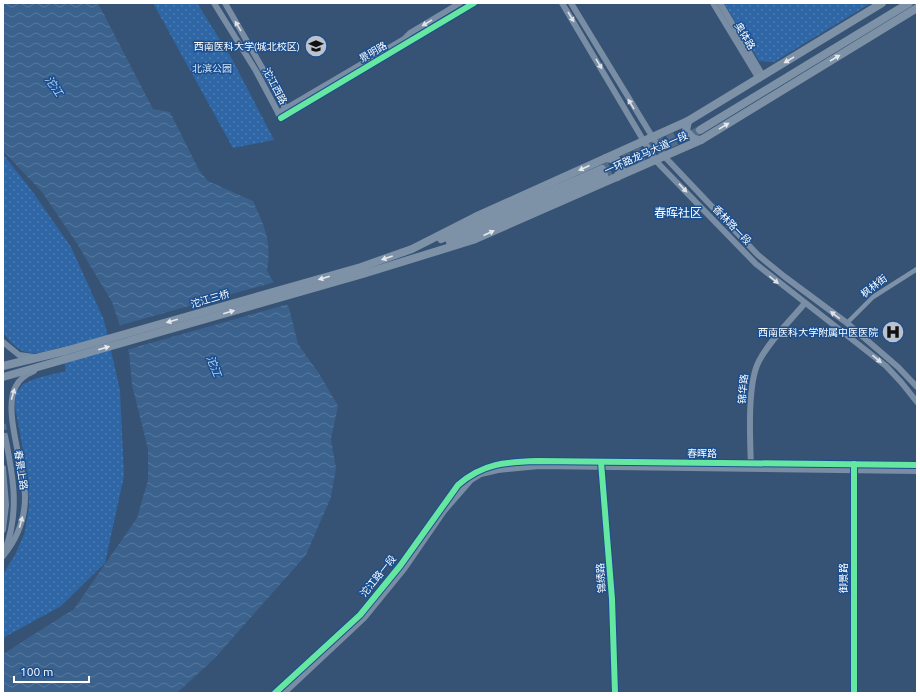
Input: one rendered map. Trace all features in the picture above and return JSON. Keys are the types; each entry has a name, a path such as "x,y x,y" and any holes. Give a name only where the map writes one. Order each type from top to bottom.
{"highway":[{"name":"一环路龙马大道一段","path":"412,254 474,217 688,120 882,3"},
{"path":"899,3 699,128 910,3"},
{"name":"一环路龙马大道一段","path":"362,271 412,254 473,240 701,140 917,8"},
{"path":"901,18 917,12"},
{"path":"688,120 686,131 694,139 701,140"},
{"path":"606,158 617,160 620,163 622,168 617,177"},
{"path":"412,254 603,172"},
{"name":"沱江三桥","path":"66,355 362,271"},
{"path":"3,366 66,355"},
{"path":"3,377 66,355"}],"street":[{"name":"沱江西路","path":"214,3 256,71 279,115"},
{"name":"沱江西路","path":"225,3 287,111"},
{"name":"景明路","path":"287,111 460,3"},
{"name":"景明路","path":"279,115 474,3"},
{"name":"香林路一段","path":"562,3 648,139 758,254 785,277 847,323 898,367 917,387"},
{"name":"香林路一段","path":"571,3 648,139 656,160 756,264 886,366 917,402"},
{"name":"奥体路","path":"713,3 761,77"},
{"name":"奥体路","path":"720,3 761,77"},
{"name":"枫林街","path":"847,323 873,297 917,269"},
{"name":"锦华路","path":"752,467 752,386 755,370 764,353 806,304"},
{"path":"3,342 13,352 28,357 66,355"},
{"path":"3,555 14,542 24,509 25,497 23,471 11,412 11,402 14,390 20,380 27,375 66,355"},
{"name":"春景上路","path":"3,555 12,530 15,507 12,471 5,436"},
{"name":"春晖路","path":"488,469 522,461 601,465 752,467 854,467 917,465"},
{"name":"锦绣路","path":"601,465 612,592 615,693"},
{"name":"春晖路","path":"854,467 917,471"},
{"name":"御景路","path":"854,467 854,693"},
{"name":"春景上路","path":"3,468 6,505 3,530"},
{"name":"沱江路一段","path":"276,693 360,615 400,566 458,485 468,476 488,469"},
{"name":"沱江路一段","path":"284,693 364,618 404,569 444,511 471,480 488,469"}],"green space":[{"name":"北滨公园","path":"153,3 197,3 232,59 274,140 233,148"},
{"path":"724,3 871,3 774,62 759,61"},
{"path":"3,154 32,191 71,247 104,320 120,390 124,476 105,563 61,606 3,638 3,574 15,555 25,532 29,506 28,478 15,406 16,393 23,384 37,378 66,371 61,347 43,352 29,353 16,347 3,332"}],"water":[{"name":"沱江","path":"3,3 98,3 153,109 170,112 199,170 208,181 253,201 264,227 268,243 269,251 267,271 289,308 298,344 320,375 338,406 331,439 336,468 331,497 306,555 215,658 177,693 3,693 3,654 74,609 137,518 148,480 148,449 132,385 129,353 112,302 76,242 42,192 3,151"}],"pier":[{"path":"275,282 288,304 126,350 118,326"}],"tunnel":[{"path":"604,175 700,130"},
{"path":"602,169 675,136"},
{"path":"3,424 5,436"}],"cycle path":[{"path":"281,118 474,3"},
{"path":"275,693 360,615 400,566 458,485 467,478 486,468 505,463 538,461 917,465"},
{"path":"601,462 612,599 615,693"},
{"path":"854,464 854,693"}],"place":[{"name":"西南医科大学(城北校区)","path":"316,46"},
{"name":"西南医科大学附属中医医院","path":"893,332"}],"district":[{"name":"春晖社区","path":"678,212"}]}
